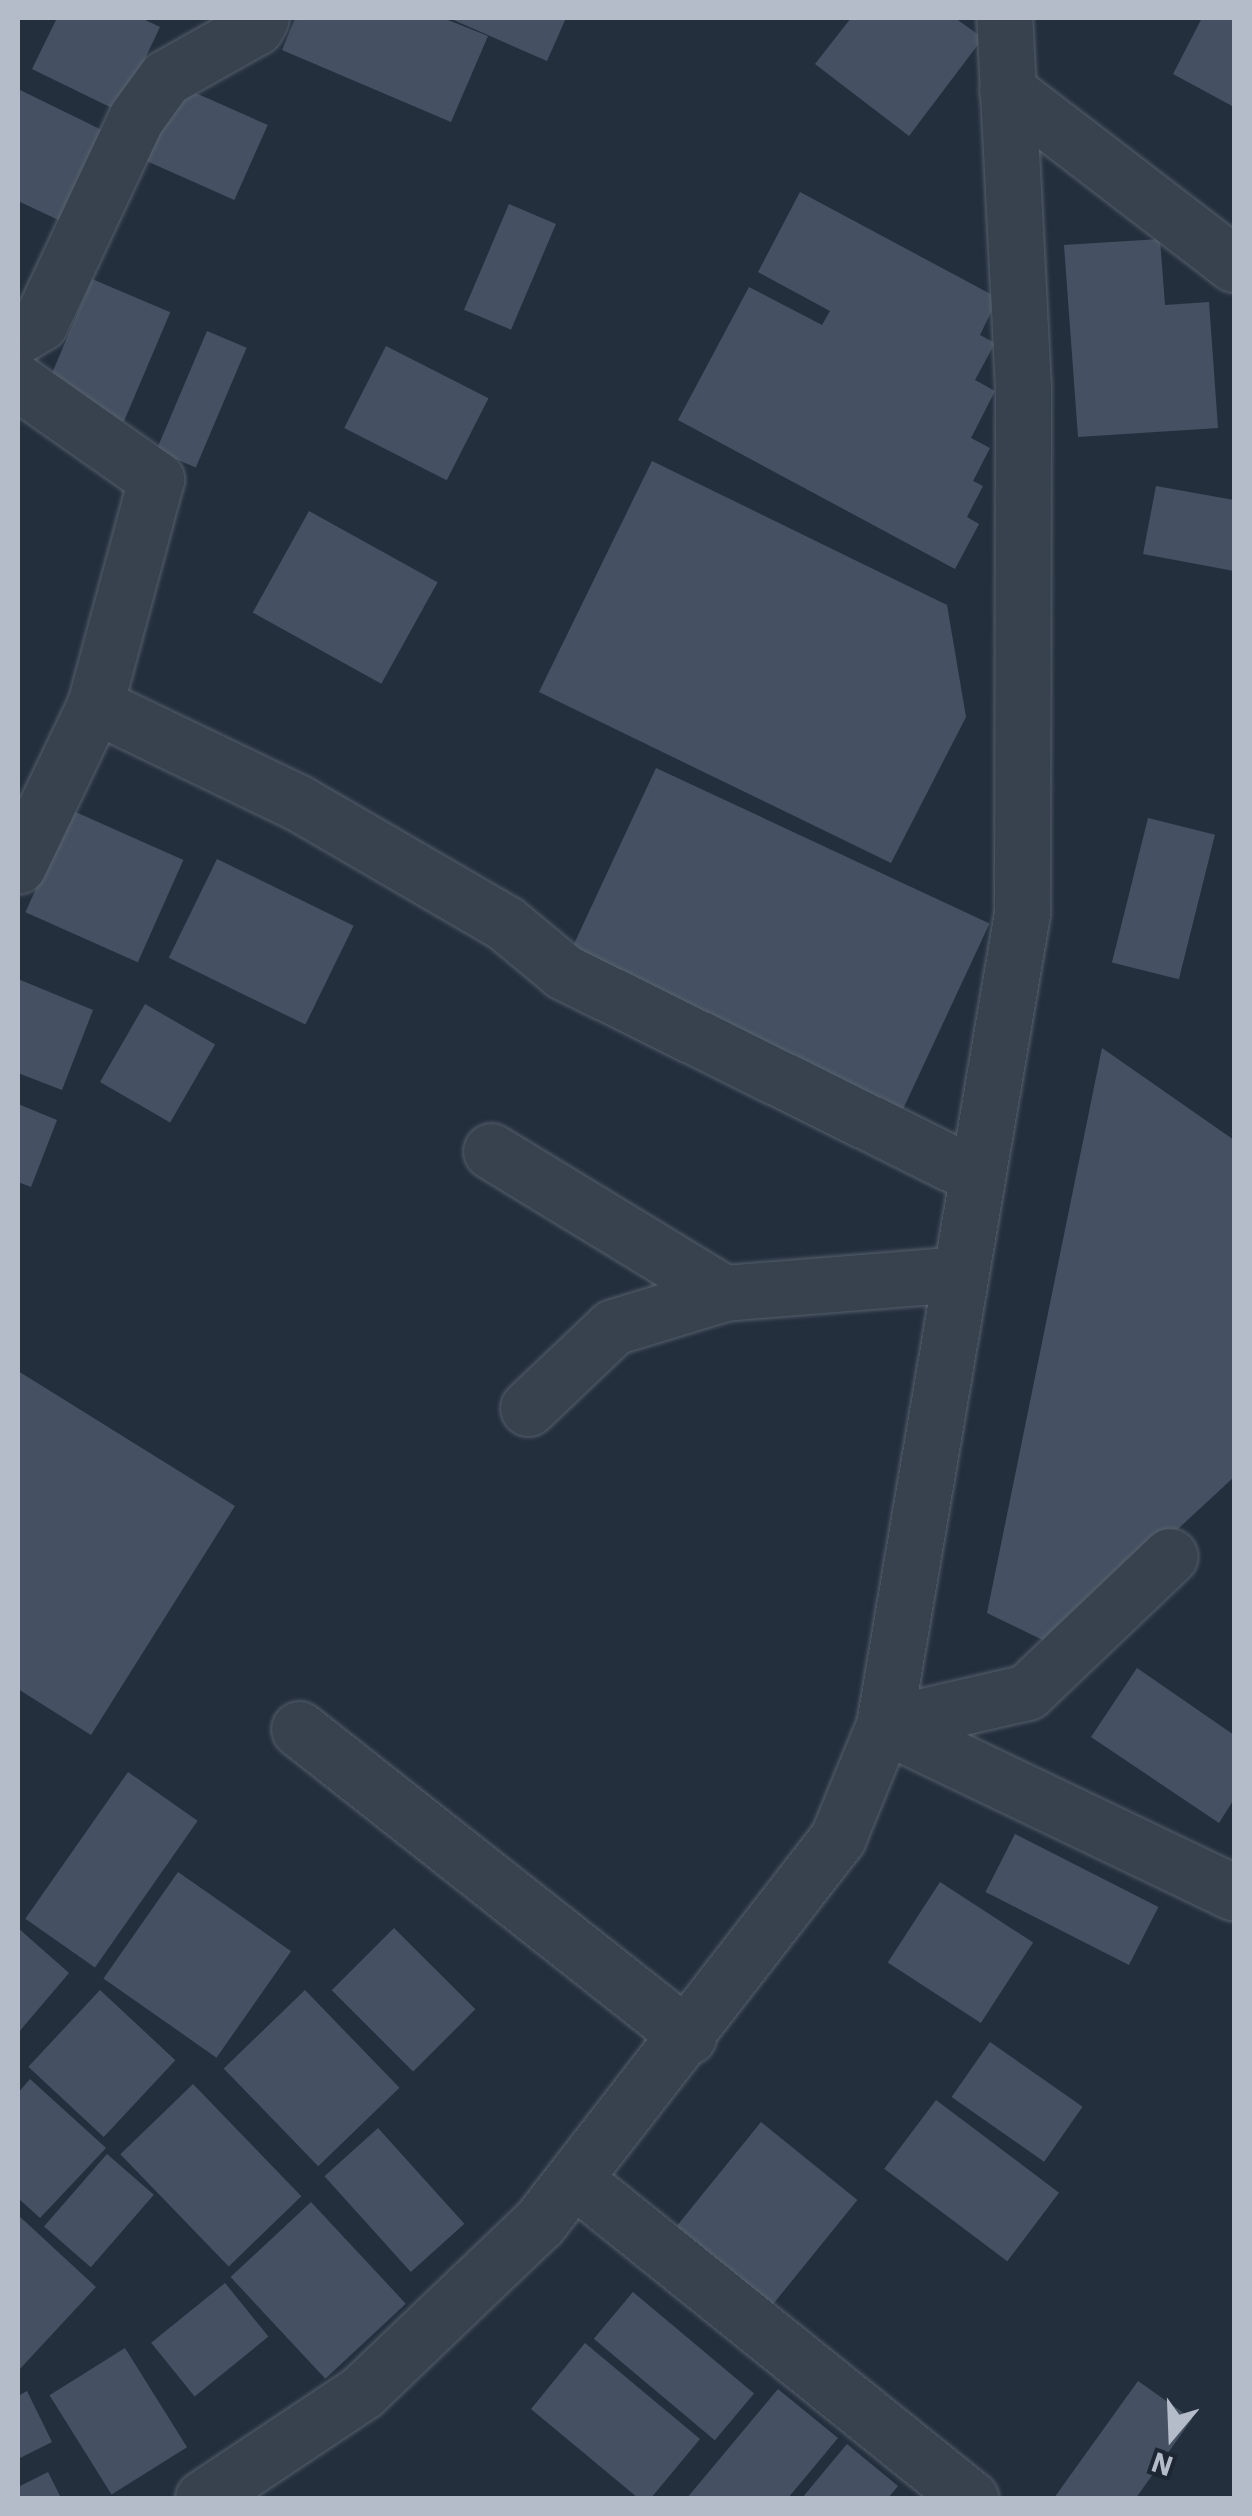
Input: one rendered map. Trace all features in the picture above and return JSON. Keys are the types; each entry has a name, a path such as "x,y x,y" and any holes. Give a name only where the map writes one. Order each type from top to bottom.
{"street":[{"path":"18,336 40,323 136,118 164,78 256,27 261,18"},
{"path":"236,2490 362,2392 539,2223 688,2036 838,1837 884,1724 1022,913 1023,388 1004,18"},
{"path":"1007,90 1234,264"},
{"path":"18,382 156,480 95,705 18,866"},
{"path":"95,705 297,802 505,923 564,972 976,1176"},
{"path":"490,1150 724,1294"},
{"path":"528,1408 613,1327 724,1294 959,1274"},
{"path":"884,1724 1028,1692 1170,1556"},
{"path":"884,1724 1234,1893"},
{"path":"298,1729 688,2036"},
{"path":"574,2179 970,2498"}],"building":[{"path":"57,18 141,18 160,27 120,112 32,69"},
{"path":"295,18 443,18 488,36 451,122 282,50"},
{"path":"449,18 566,18 547,61"},
{"path":"851,18 955,18 983,38 909,136 815,64"},
{"path":"1202,18 1234,18 1234,107 1173,74"},
{"path":"180,86 268,125 234,200 147,161"},
{"path":"18,89 110,134 67,224 18,201"},
{"path":"800,192 998,298 980,335 995,343 975,380 995,391 971,438 990,448 973,481 983,486 967,517 979,524 955,569 678,420 749,287 822,325 830,311 758,272"},
{"path":"509,204 556,224 511,330 464,310"},
{"path":"1160,239 1165,305 1209,302 1218,428 1078,437 1064,245"},
{"path":"92,279 170,312 124,422 46,389"},
{"path":"207,331 247,348 196,467 156,451"},
{"path":"386,346 488,398 447,480 344,428"},
{"path":"652,461 947,605 966,717 891,863 539,692"},
{"path":"1156,486 1234,500 1234,571 1143,554"},
{"path":"309,511 438,582 381,684 253,612"},
{"path":"656,768 990,924 900,1116 566,960"},
{"path":"71,810 183,860 138,962 25,912"},
{"path":"1148,818 1215,835 1179,979 1112,963"},
{"path":"217,859 354,926 305,1024 169,958"},
{"path":"18,979 93,1010 62,1090 18,1073"},
{"path":"145,1004 215,1044 170,1122 100,1082"},
{"path":"1102,1048 1234,1140 1234,1477 1053,1645 987,1613"},
{"path":"18,1104 57,1120 31,1187 18,1182"},
{"path":"18,1371 235,1506 91,1735 18,1689"},
{"path":"1137,1668 1234,1735 1234,1799 1219,1823 1091,1737"},
{"path":"128,1772 198,1821 95,1967 25,1919"},
{"path":"1015,1834 1158,1907 1129,1965 985,1892"},
{"path":"178,1872 291,1951 216,2058 103,1978"},
{"path":"940,1882 1033,1942 981,2023 888,1963"},
{"path":"18,1928 69,1973 18,2033"},
{"path":"394,1928 475,2009 413,2072 332,1990"},
{"path":"100,1990 175,2060 104,2137 28,2067"},
{"path":"305,1990 399,2088 318,2166 224,2068"},
{"path":"990,2042 1083,2107 1044,2162 952,2097"},
{"path":"30,2079 106,2148 40,2218 18,2198 18,2093"},
{"path":"193,2084 301,2196 229,2266 120,2154"},
{"path":"936,2100 1059,2193 1007,2261 884,2169"},
{"path":"761,2122 857,2200 765,2313 669,2235"},
{"path":"378,2128 464,2224 411,2272 324,2176"},
{"path":"107,2154 154,2195 91,2267 44,2226"},
{"path":"311,2202 406,2304 325,2379 231,2277"},
{"path":"18,2215 96,2287 18,2371"},
{"path":"225,2283 268,2337 195,2396 151,2343"},
{"path":"633,2292 754,2394 715,2440 594,2339"},
{"path":"585,2343 700,2439 651,2498 638,2498 531,2409"},
{"path":"125,2348 187,2447 112,2494 50,2395"},
{"path":"1138,2381 1192,2419 1136,2498 1054,2498"},
{"path":"778,2389 838,2438 788,2498 687,2498"},
{"path":"27,2391 52,2442 18,2459 18,2396"},
{"path":"847,2444 898,2486 888,2498 802,2498"},
{"path":"48,2472 61,2498 18,2498 18,2487"}]}
